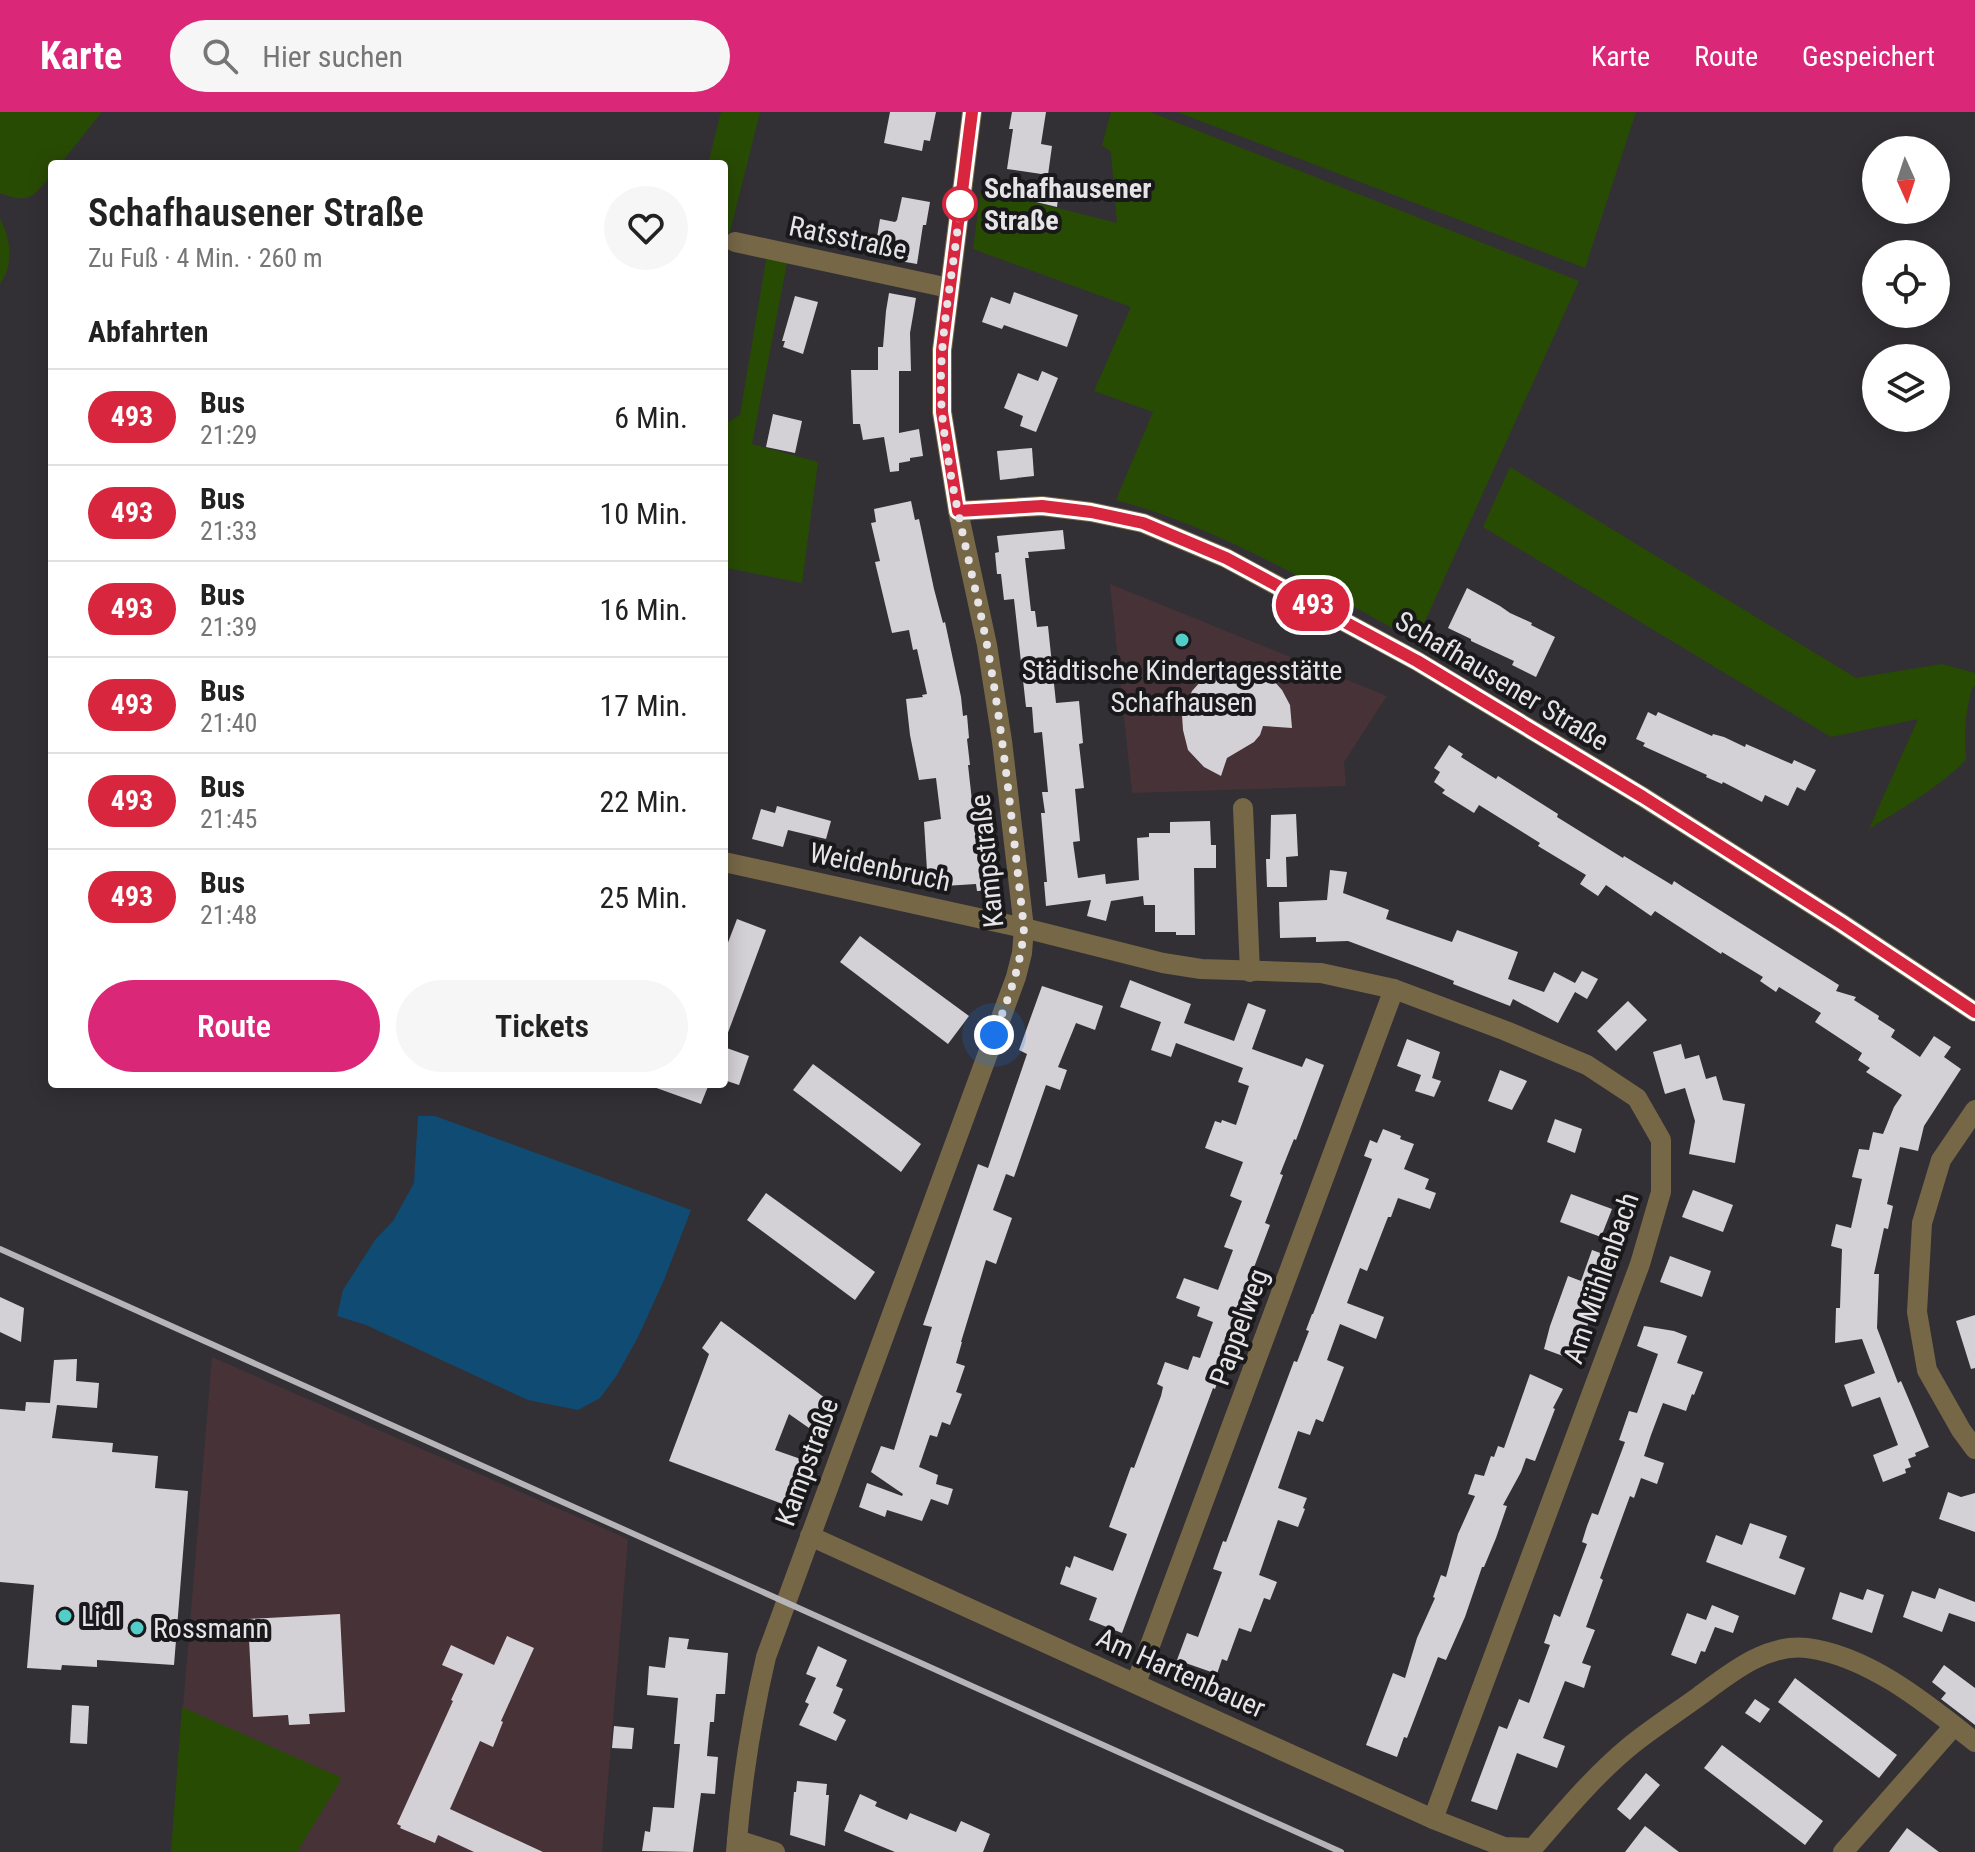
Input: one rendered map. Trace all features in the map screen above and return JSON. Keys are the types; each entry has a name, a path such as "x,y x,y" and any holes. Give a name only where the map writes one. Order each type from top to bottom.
{"street":[{"name":"Kampstraße","path":"737,1846 748,1743 766,1657 1016,977 1022,953 1024,928 1002,741 987,645 958,511 942,412 942,350 972,112"},
{"name":"Ratsstraße","path":"735,242 949,288"},
{"name":"Schafhausener Straße","path":"958,511 1042,506 1091,512 1143,523 1226,558 1417,661 1643,797 1975,1012"},
{"path":"1243,808 1250,972"},
{"name":"Weidenbruch","path":"728,863 1024,928"},
{"name":"Am Mühlenbach","path":"1024,928 1163,963 1201,969 1321,973 1394,989 1587,1065 1637,1098 1661,1140 1661,1192 1640,1264 1433,1819"},
{"name":"Pappelweg","path":"1136,1683 1394,989"},
{"path":"1975,1110 1941,1160 1922,1223 1917,1312 1927,1370 1975,1449"},
{"name":"Am Hartenbauer","path":"810,1536 1433,1819 1504,1847 1535,1850 1573,1802 1628,1747 1759,1656 1803,1648 1840,1654 1894,1682 1975,1742"},
{"path":"1843,1852 1954,1726"},
{"path":"737,1846 775,1852"}],"shaded area":[{"name":"Städtische Kindertagesstätte Schafhausen","path":"1110,584 1387,696 1344,762 1346,786 1132,793"},
{"path":"212,1357 628,1539 602,1852 171,1852"}],"green space":[{"path":"0,112 102,112 63,160 48,160 48,179 35,193 18,198 0,193"},
{"path":"721,112 760,112 730,232 728,160 709,160"},
{"path":"1111,112 1150,112 1579,281 1414,640 1232,543 1156,512 1116,500 1153,412 1094,391 1131,307 973,249 981,189 1117,223 1111,152 1102,145"},
{"path":"1177,112 1636,112 1585,268"},
{"path":"0,219 7,235 9,260 0,284"},
{"path":"767,254 788,258 752,444 818,462 802,583 728,568 728,422 740,415"},
{"path":"1510,467 1856,678 1942,664 1975,673 1975,686 1966,715 1966,760 1932,789 1869,829 1918,719 1831,737 1483,527"},
{"path":"182,1707 342,1778 297,1852 171,1852"}],"water":[{"path":"418,1116 435,1116 691,1210 638,1337 600,1398 578,1410 528,1400 366,1325 337,1316 343,1290 375,1240 393,1221 414,1183"}],"building":[{"path":"890,112 936,112 930,141 924,140 922,151 884,143"},
{"path":"1012,112 1046,112 1041,144 1052,146 1048,175 1007,169 1013,129 1009,129"},
{"path":"1040,178 1060,181 1057,207 1036,202"},
{"path":"902,197 930,202 917,264 894,260 897,241 877,237 880,219 897,220"},
{"path":"1014,292 1078,315 1067,347 1004,325 1002,329 982,322 991,297 1010,304"},
{"path":"889,293 916,298 910,333 911,371 899,371 899,433 919,429 923,456 899,463 899,471 890,472 884,437 863,440 860,424 853,424 851,370 878,370 878,347 883,347"},
{"path":"795,296 818,302 803,354 783,347 785,341 782,341"},
{"path":"1042,371 1058,378 1036,432 1020,426 1023,416 1004,408 1018,373 1038,381"},
{"path":"773,414 802,421 795,453 766,447"},
{"path":"1032,448 1034,476 1000,480 997,451"},
{"path":"911,501 915,520 919,519 934,589 945,622 963,716 967,715 972,801 976,801 981,839 989,838 997,890 977,891 976,884 928,887 924,822 941,819 936,778 919,780 906,699 927,694 917,649 913,650 909,630 892,633 875,562 880,561 871,523 876,522 874,509"},
{"path":"1063,530 1065,549 1028,552 1029,558 1025,558 1031,611 1035,611 1037,627 1048,626 1056,703 1079,701 1083,743 1079,744 1084,788 1075,789 1080,841 1073,842 1078,878 1105,874 1106,884 1139,880 1137,838 1149,837 1149,833 1170,833 1170,822 1210,821 1211,845 1216,845 1216,868 1194,868 1195,935 1155,932 1155,905 1144,905 1143,896 1111,901 1106,921 1087,916 1091,900 1046,906 1041,813 1045,813 1042,792 1048,792 1042,732 1034,733 1032,707 1026,707 1014,599 1004,600 995,553 999,552 997,536"},
{"path":"1467,588 1555,637 1536,677 1512,665 1514,661 1448,628"},
{"path":"1222,669 1250,669 1274,681 1290,705 1292,728 1263,726 1254,742 1227,758 1221,776 1204,767 1188,750 1182,715 1192,691 1201,681"},
{"path":"1648,712 1656,716 1658,712 1712,736 1724,737 1745,747 1746,744 1792,764 1794,760 1816,770 1805,791 1797,787 1788,806 1765,795 1762,802 1643,746 1645,743 1636,739"},
{"path":"1449,745 1463,754 1461,757 1496,779 1498,776 1623,858 1672,885 1674,881 1839,985 1836,991 1856,997 1854,1000 1895,1030 1891,1037 1920,1057 1934,1036 1951,1047 1944,1057 1961,1069 1924,1126 1918,1151 1900,1147 1887,1204 1893,1206 1888,1229 1884,1228 1874,1274 1879,1274 1877,1328 1898,1383 1901,1381 1929,1447 1908,1459 1911,1467 1905,1469 1906,1473 1883,1482 1873,1455 1898,1445 1880,1397 1852,1407 1844,1385 1875,1373 1862,1339 1835,1343 1842,1249 1831,1246 1836,1224 1851,1228 1862,1179 1852,1177 1859,1149 1869,1150 1873,1132 1883,1134 1902,1095 1866,1072 1870,1068 1858,1060 1862,1053 1815,1022 1821,1013 1779,987 1776,992 1760,981 1763,977 1655,911 1651,916 1606,885 1598,896 1580,884 1586,875 1538,846 1540,843 1479,805 1474,813 1442,793 1445,790 1434,782 1440,772 1434,768"},
{"path":"777,806 831,821 826,839 788,830 783,847 752,839 761,809 775,813"},
{"path":"1296,814 1298,856 1286,857 1287,887 1267,887 1266,859 1270,859 1271,815"},
{"path":"1330,870 1347,872 1343,893 1389,910 1386,919 1452,942 1457,930 1518,952 1508,979 1544,992 1554,972 1575,983 1582,971 1598,979 1587,999 1575,992 1558,1023 1513,999 1510,1006 1348,941 1316,942 1316,937 1280,938 1279,902 1327,900"},
{"path":"737,919 766,930 728,1033 728,943"},
{"path":"860,936 969,1016 948,1044 840,962"},
{"path":"1130,980 1191,1004 1184,1023 1234,1041 1248,1003 1266,1010 1252,1049 1302,1067 1306,1058 1324,1065 1280,1174 1283,1175 1265,1223 1270,1225 1253,1270 1258,1272 1242,1322 1213,1388 1122,1633 1089,1620 1097,1598 1060,1584 1066,1566 1070,1568 1074,1556 1113,1571 1127,1534 1109,1527 1161,1396 1163,1387 1157,1384 1165,1362 1188,1370 1193,1356 1200,1358 1213,1322 1197,1316 1200,1307 1176,1298 1184,1278 1218,1290 1233,1250 1224,1247 1242,1201 1230,1196 1243,1162 1205,1148 1215,1121 1236,1125 1249,1086 1238,1082 1243,1068 1176,1043 1171,1057 1151,1050 1161,1022 1120,1007"},
{"path":"1042,986 1103,1006 1095,1030 1076,1023 1058,1067 1067,1070 1060,1090 1046,1085 1014,1177 1006,1174 993,1210 1012,1218 996,1264 986,1260 961,1342 956,1363 965,1366 956,1392 962,1394 950,1425 942,1422 937,1437 930,1435 919,1467 938,1475 936,1484 953,1489 948,1505 931,1499 922,1521 887,1510 885,1517 859,1507 867,1483 903,1494 871,1472 881,1446 894,1450 932,1327 923,1325 978,1164 988,1168 1027,1054 1019,1050"},
{"path":"1628,1001 1647,1020 1616,1051 1597,1031"},
{"path":"1407,1039 1440,1052 1432,1078 1441,1081 1434,1097 1415,1091 1421,1075 1397,1066"},
{"path":"1681,1044 1685,1059 1699,1055 1706,1079 1716,1076 1723,1100 1745,1104 1735,1163 1689,1154 1695,1121 1685,1088 1665,1094 1653,1052"},
{"path":"728,1048 749,1056 739,1085 728,1081"},
{"path":"813,1064 921,1144 901,1172 793,1090"},
{"path":"1500,1070 1527,1081 1512,1110 1488,1101"},
{"path":"657,1088 707,1088 701,1104"},
{"path":"1555,1119 1582,1129 1575,1153 1547,1142"},
{"path":"1383,1129 1414,1144 1404,1169 1429,1179 1425,1189 1436,1193 1430,1209 1398,1198 1367,1271 1360,1268 1347,1303 1384,1317 1376,1339 1340,1324 1327,1360 1344,1367 1323,1422 1316,1419 1310,1435 1298,1431 1278,1488 1307,1498 1305,1509 1298,1527 1278,1520 1259,1575 1277,1582 1270,1600 1264,1598 1251,1632 1239,1628 1227,1661 1222,1659 1217,1674 1177,1660 1187,1633 1198,1637 1222,1572 1213,1569 1223,1541 1226,1542 1294,1361 1297,1362 1309,1331 1306,1330 1372,1159 1364,1156 1370,1140 1377,1143"},
{"path":"1693,1190 1733,1205 1723,1232 1682,1217"},
{"path":"766,1193 875,1272 855,1300 747,1220"},
{"path":"1571,1194 1612,1209 1601,1237 1560,1222"},
{"path":"1592,1250 1614,1258 1574,1360 1544,1349 1568,1276 1581,1281"},
{"path":"1670,1256 1711,1271 1702,1297 1660,1282"},
{"path":"0,1297 24,1308 21,1342 0,1332"},
{"path":"1975,1315 1975,1368 1971,1369 1956,1321"},
{"path":"721,1321 829,1401 809,1428 789,1414 775,1450 812,1463 796,1509 669,1461 709,1354 702,1348"},
{"path":"1644,1326 1687,1336 1677,1363 1703,1372 1686,1411 1663,1403 1651,1435 1644,1456 1664,1463 1657,1484 1641,1478 1634,1498 1630,1496 1586,1627 1595,1630 1582,1663 1591,1666 1584,1688 1565,1681 1543,1738 1565,1746 1557,1768 1517,1753 1497,1810 1471,1801 1499,1726 1507,1729 1519,1699 1529,1703 1550,1645 1544,1643 1554,1614 1560,1617 1587,1544 1582,1542 1587,1526 1592,1513 1598,1515 1625,1442 1619,1440 1629,1411 1637,1413 1658,1354 1637,1346"},
{"path":"77,1359 76,1381 99,1383 97,1408 57,1405 52,1438 113,1443 112,1452 158,1456 155,1488 188,1491 174,1665 97,1660 97,1667 62,1665 61,1670 27,1668 34,1585 0,1582 0,1409 25,1411 26,1402 50,1403 54,1360"},
{"path":"1530,1374 1563,1389 1553,1408 1535,1461 1526,1458 1503,1505 1507,1506 1465,1617 1446,1660 1438,1657 1397,1757 1366,1745 1393,1673 1405,1678 1441,1575 1446,1577 1458,1534 1475,1496 1468,1494 1475,1474 1484,1476 1498,1446 1504,1448"},
{"path":"1948,1492 1961,1497 1975,1493 1975,1532 1939,1519"},
{"path":"1750,1523 1787,1536 1779,1558 1805,1568 1795,1595 1706,1562 1716,1535 1742,1545"},
{"path":"1939,1588 1975,1602 1975,1622 1949,1613 1942,1632 1903,1617 1912,1591 1935,1599"},
{"path":"1867,1589 1884,1595 1872,1633 1832,1619 1840,1592 1863,1600"},
{"path":"1712,1605 1739,1616 1733,1633 1715,1627 1705,1652 1701,1651 1696,1664 1671,1655 1687,1613 1706,1620"},
{"path":"340,1614 345,1712 309,1714 310,1724 289,1725 288,1715 253,1717 248,1619"},
{"path":"507,1636 534,1648 501,1721 493,1747 480,1741 450,1809 543,1852 474,1852 438,1835 435,1843 400,1828 397,1824 463,1674 442,1665 451,1645 494,1665"},
{"path":"669,1637 689,1639 687,1649 728,1653 725,1694 716,1694 714,1722 710,1722 707,1756 718,1757 715,1794 701,1793 693,1852 642,1851 645,1831 650,1832 653,1807 674,1808 680,1744 674,1744 678,1698 647,1695 649,1666 665,1668"},
{"path":"818,1646 847,1660 836,1686 843,1689 833,1713 846,1720 836,1741 799,1725 816,1678 806,1674"},
{"path":"1944,1665 1975,1688 1975,1725 1941,1699 1946,1693 1932,1682"},
{"path":"1795,1678 1897,1755 1879,1778 1778,1702"},
{"path":"1755,1699 1770,1709 1760,1723 1745,1713"},
{"path":"72,1705 89,1706 87,1744 70,1743"},
{"path":"614,1726 634,1728 632,1749 612,1748"},
{"path":"1722,1745 1823,1821 1805,1845 1704,1768"},
{"path":"1646,1773 1660,1785 1630,1820 1617,1809"},
{"path":"797,1781 827,1784 825,1846 790,1835"},
{"path":"860,1794 877,1802 875,1806 907,1820 910,1813 956,1832 961,1821 990,1834 983,1852 895,1852 844,1831"},
{"path":"1645,1826 1679,1852 1625,1852"},
{"path":"1907,1828 1939,1852 1889,1852"}],"railway":[{"path":"0,1249 1341,1852"}],"bus line":[{"name":"493","path":"972,112 942,350 942,412 958,511 1042,506 1091,512 1143,523 1226,558 1417,661 1643,797 1975,1012"}],"place":[{"name":"Schafhausener Straße","path":"960,204"},
{"name":"Städtische Kindertagesstätte Schafhausen","path":"1182,640"},
{"name":"Lidl","path":"65,1616"},
{"name":"Rossmann","path":"137,1628"}],"route":[{"path":"960,204 942,350 942,412 958,511 987,645 1002,741 1024,928 1016,977 994,1035"}]}
